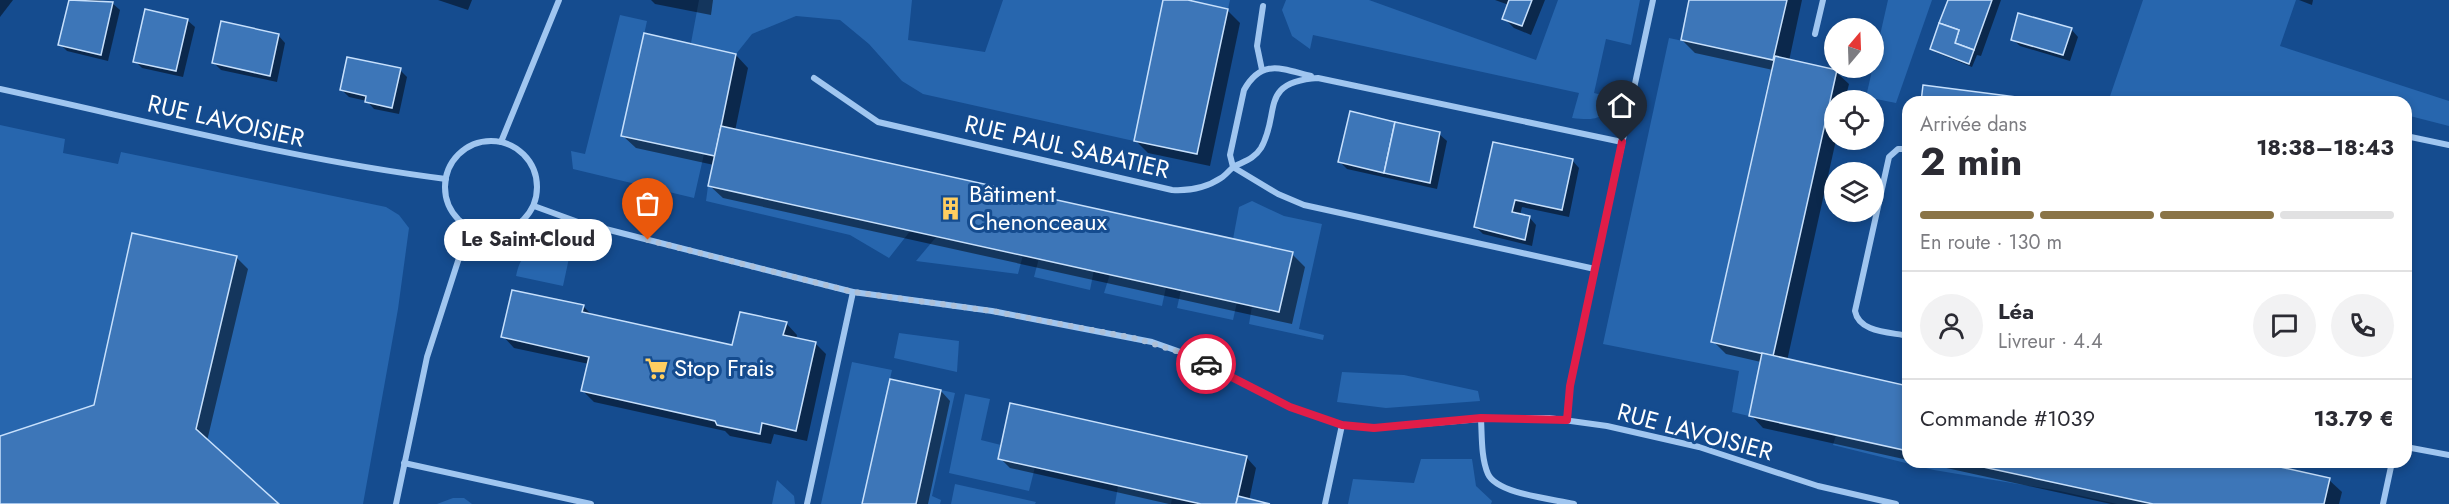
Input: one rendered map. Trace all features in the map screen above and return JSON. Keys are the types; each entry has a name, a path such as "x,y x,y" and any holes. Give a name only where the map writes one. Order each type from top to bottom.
{"street":[{"path":"501,142 559,0"},
{"path":"1567,420 1570,386 1653,0"},
{"path":"1815,34 1823,0"},
{"path":"1262,70 1257,46 1263,6"},
{"path":"1318,78 1282,69 1262,70 1249,81 1244,90 1230,155 1233,167 1278,194 1304,205 1594,269"},
{"name":"RUE PAUL SABATIER","path":"814,78 878,122 1172,190 1210,185 1233,167 1255,156 1261,147 1271,108 1281,90 1299,79 1318,78 1622,142"},
{"name":"RUE LAVOISIER","path":"0,89 301,156 378,171 446,179"},
{"path":"2412,137 2449,145"},
{"path":"501,142 521,152 534,170 537,185 534,206 528,215 511,229 490,233 469,227 453,213 445,192 446,179 455,159 472,145 501,142"},
{"path":"1902,149 1898,149 1889,157 1855,311 1856,318 1866,327 1902,335"},
{"name":"RUE LAVOISIER","path":"534,206 578,222 853,292 992,311 1152,342 1189,355 1290,407 1342,425 1374,428 1481,418 1567,420 1607,426 1699,447 1818,486 1896,504"},
{"path":"396,504 428,357 469,227"},
{"path":"807,504 853,292"},
{"path":"1481,418 1483,449 1488,473 1492,480 1503,488 1574,504"},
{"path":"1325,504 1342,425"},
{"path":"2412,448 2449,455"},
{"path":"404,463 591,504"},
{"path":"2384,504 2391,468"}],"shaded area":[{"path":"699,0 912,0 908,40 985,52 1003,0 1163,0 1134,141 923,94 902,81 869,44 840,20 796,16 752,34 736,54 691,43"},
{"path":"1188,0 1230,0 1228,9"},
{"path":"1286,0 1369,0 1536,60 1558,0 1640,0 1631,45 1606,39 1594,93 1618,99 1603,115 1587,119 1572,118 1579,93 1313,35 1310,49 1292,36 1282,10"},
{"path":"1888,0 1932,0 1896,103 1884,101 1884,90 1868,90 1870,78 1884,78 1884,18"},
{"path":"2143,0 2296,0 2280,46 2449,101 2449,126 2412,117 2412,96 2110,96"},
{"path":"620,15 647,21 622,136 704,154 694,198 573,169 571,151 585,154"},
{"path":"1669,38 1773,60 1711,341 1762,353 1749,416 1732,412 1739,371 1603,344"},
{"path":"0,125 65,139 63,153 118,164 121,152 386,207 399,215 409,228 398,309 363,504 0,504"},
{"path":"708,186 911,230 889,258 850,235 706,201"},
{"path":"1252,201 1284,216 1322,224 1299,329 1324,335 1323,340 1249,324 1252,306 1279,311 1293,253 1233,239 1239,207"},
{"path":"937,236 1023,255 1018,274 916,261"},
{"path":"535,250 569,258 563,286 516,276 522,260"},
{"path":"1039,258 1094,270 1090,290 1034,277"},
{"path":"1110,274 1166,287 1162,306 1104,293"},
{"path":"1181,290 1237,302 1233,320 1177,308"},
{"path":"899,333 959,341 957,372 894,358"},
{"path":"852,362 892,370 862,504 821,504"},
{"path":"1342,372 1404,375 1478,391 1480,401 1386,408 1337,402"},
{"path":"941,390 955,393 932,496 941,500 940,504 916,504"},
{"path":"965,394 990,399 981,440 1001,445 1035,467 1029,491 949,473"},
{"path":"1836,435 1902,450 1902,462 1833,445"},
{"path":"1421,459 1472,459 1476,486 1492,501 1491,504 1348,504 1353,479 1414,483"},
{"path":"1926,468 1988,468 2153,504 2117,504 2060,491"},
{"path":"777,480 794,496 795,504 772,504"},
{"path":"955,484 1036,502 1035,504 951,504"},
{"path":"1118,486 1172,498 1171,504 1115,504"},
{"path":"453,498 464,498 472,504 437,504"}],"building":[{"path":"69,0 113,2 101,55 58,45"},
{"path":"1163,0 1188,0 1228,9 1197,154 1134,141"},
{"path":"1509,0 1532,0 1522,26 1502,19"},
{"path":"1689,0 1787,0 1773,60 1681,40"},
{"path":"1948,0 1992,0 1974,50 1955,43 1959,30 1939,23"},
{"path":"145,9 188,19 176,71 133,62"},
{"path":"2018,13 2072,28 2063,55 2011,40"},
{"path":"221,21 279,34 270,76 212,63"},
{"path":"1939,23 1959,30 1955,43 1974,50 1969,64 1930,49"},
{"path":"644,33 736,54 715,156 621,136"},
{"path":"1775,56 1824,67 1824,78 1835,78 1833,90 1824,90 1824,128 1773,356 1711,342"},
{"path":"347,57 401,68 392,108 365,102 366,96 340,90"},
{"path":"1923,85 2008,96 1922,96"},
{"path":"1350,111 1395,122 1384,173 1338,162"},
{"path":"1395,122 1440,132 1430,183 1384,173"},
{"name":"Bâtiment Chenonceaux","path":"721,126 1293,252 1279,312 708,186"},
{"path":"1493,142 1573,159 1562,210 1515,200 1512,212 1530,216 1525,240 1474,227"},
{"path":"132,233 237,256 196,429 279,504 0,504 0,436 94,405"},
{"path":"512,290 584,305 582,312 732,345 740,312 787,322 783,335 816,342 796,431 762,423 760,434 717,425 715,421 581,391 589,357 501,337"},
{"path":"1762,353 1902,385 1902,450 1749,416"},
{"path":"890,379 941,390 916,504 862,504"},
{"path":"1010,403 1247,456 1236,504 1201,504 998,459"},
{"path":"1988,468 2284,468 2330,478 2324,504 2153,504"},
{"path":"1238,496 1270,504 1236,504"}],"way so far":[{"path":"648,240 853,292 992,311 1117,334 1152,342 1189,355 1206,364"}],"place":[{"name":"Bâtiment Chenonceaux","path":"951,208"},
{"name":"Le Saint-Cloud","path":"648,240"},
{"name":"Stop Frais","path":"656,368"}],"route":[{"path":"1206,364 1290,407 1342,425 1374,428 1417,426 1481,418 1567,420 1570,386 1622,142"}]}
